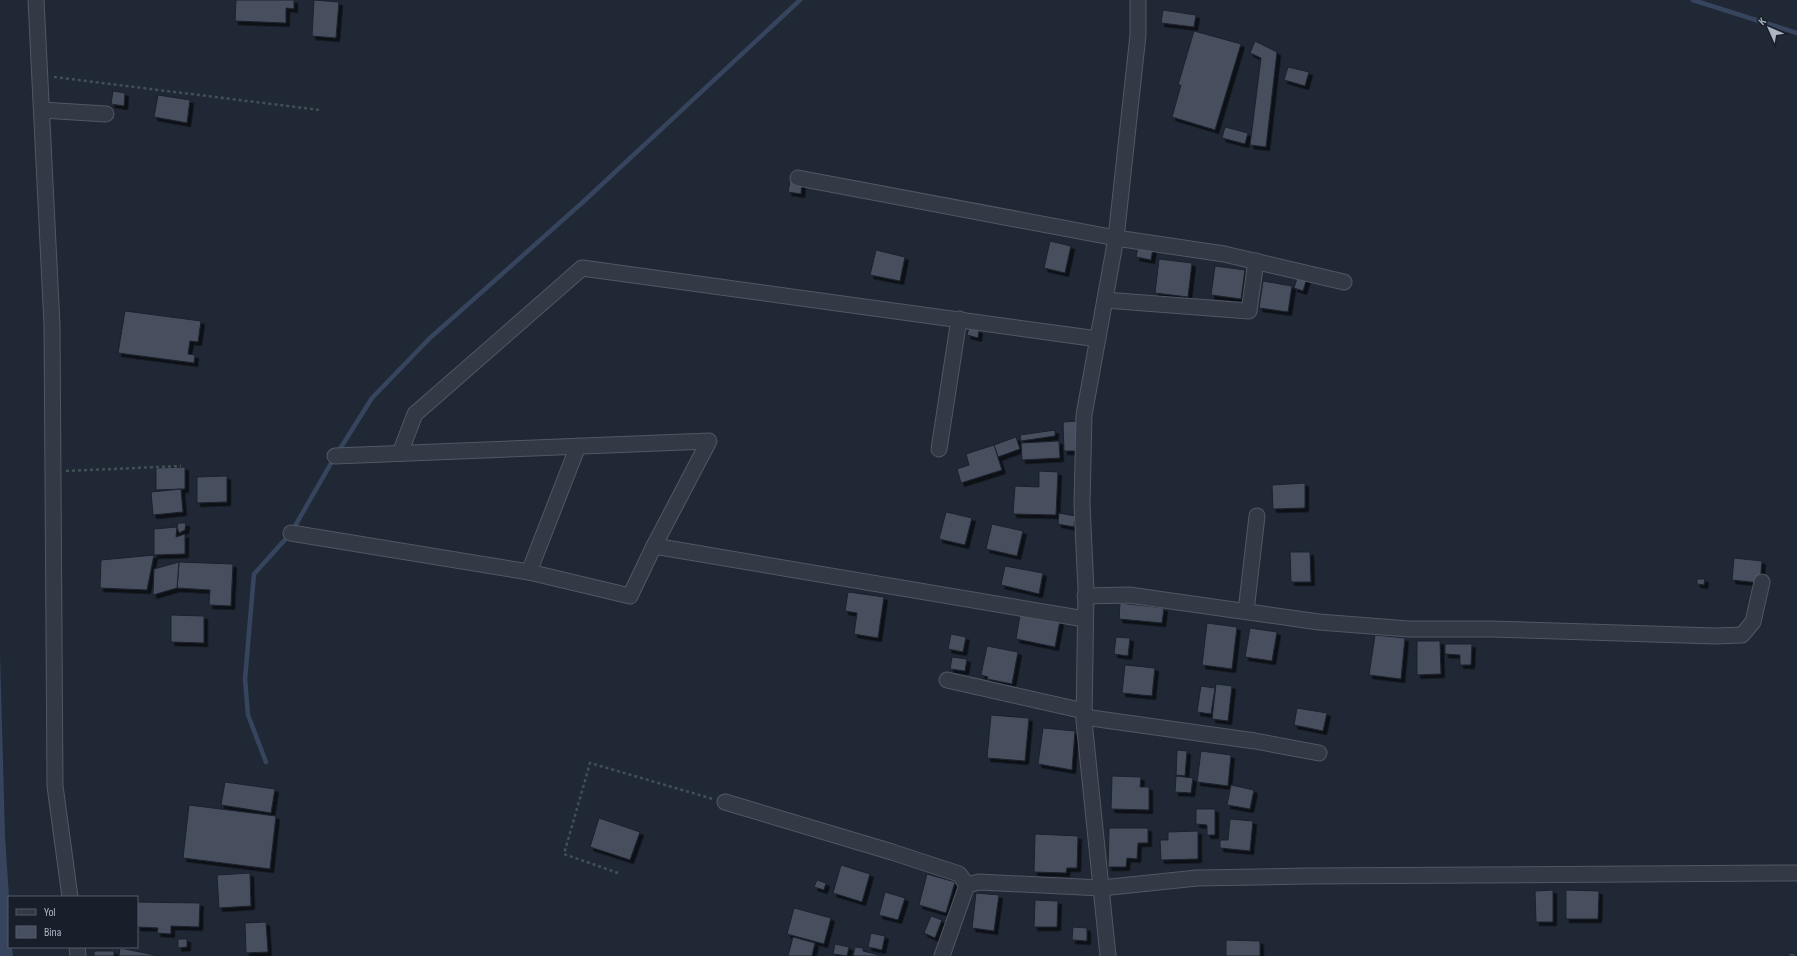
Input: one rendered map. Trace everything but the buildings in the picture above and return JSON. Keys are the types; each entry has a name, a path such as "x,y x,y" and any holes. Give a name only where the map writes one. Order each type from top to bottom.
{"street":[{"path":"36,0 52,325 55,786 70,896"},
{"path":"1108,956 1084,714 1085,596 1082,504 1084,415 1116,238 1138,35 1138,0"},
{"path":"42,110 106,114"},
{"path":"798,178 1116,238 1224,254 1344,282"},
{"path":"1105,300 1249,311 1256,261"},
{"path":"400,454 415,414 582,268 1098,339"},
{"path":"938,449 959,319"},
{"path":"291,533 529,572 630,596 654,546 709,441 335,456"},
{"path":"529,572 578,446"},
{"path":"1246,611 1257,516"},
{"path":"654,546 1085,619"},
{"path":"1085,596 1129,595 1319,622 1409,629 1491,629 1742,635 1753,622 1762,582"},
{"path":"946,680 1084,714 1255,741 1320,753"},
{"path":"725,802 892,852 959,874 967,885"},
{"path":"967,885 979,882 1101,888 1197,878 1797,873"},
{"path":"942,956 967,885"}],"path":[{"path":"40,75 320,110"},
{"path":"54,471 181,466"},
{"path":"618,873 564,854 590,763 725,802"}],"water":[{"path":"0,653 5,836 9,896 8,948 12,948 13,956 0,956"}],"waterway":[{"path":"338,452 372,398 430,338 583,202 800,0"},
{"path":"1693,0 1797,33"},
{"path":"266,762 248,715 245,679 254,574 291,533 334,458"}]}
